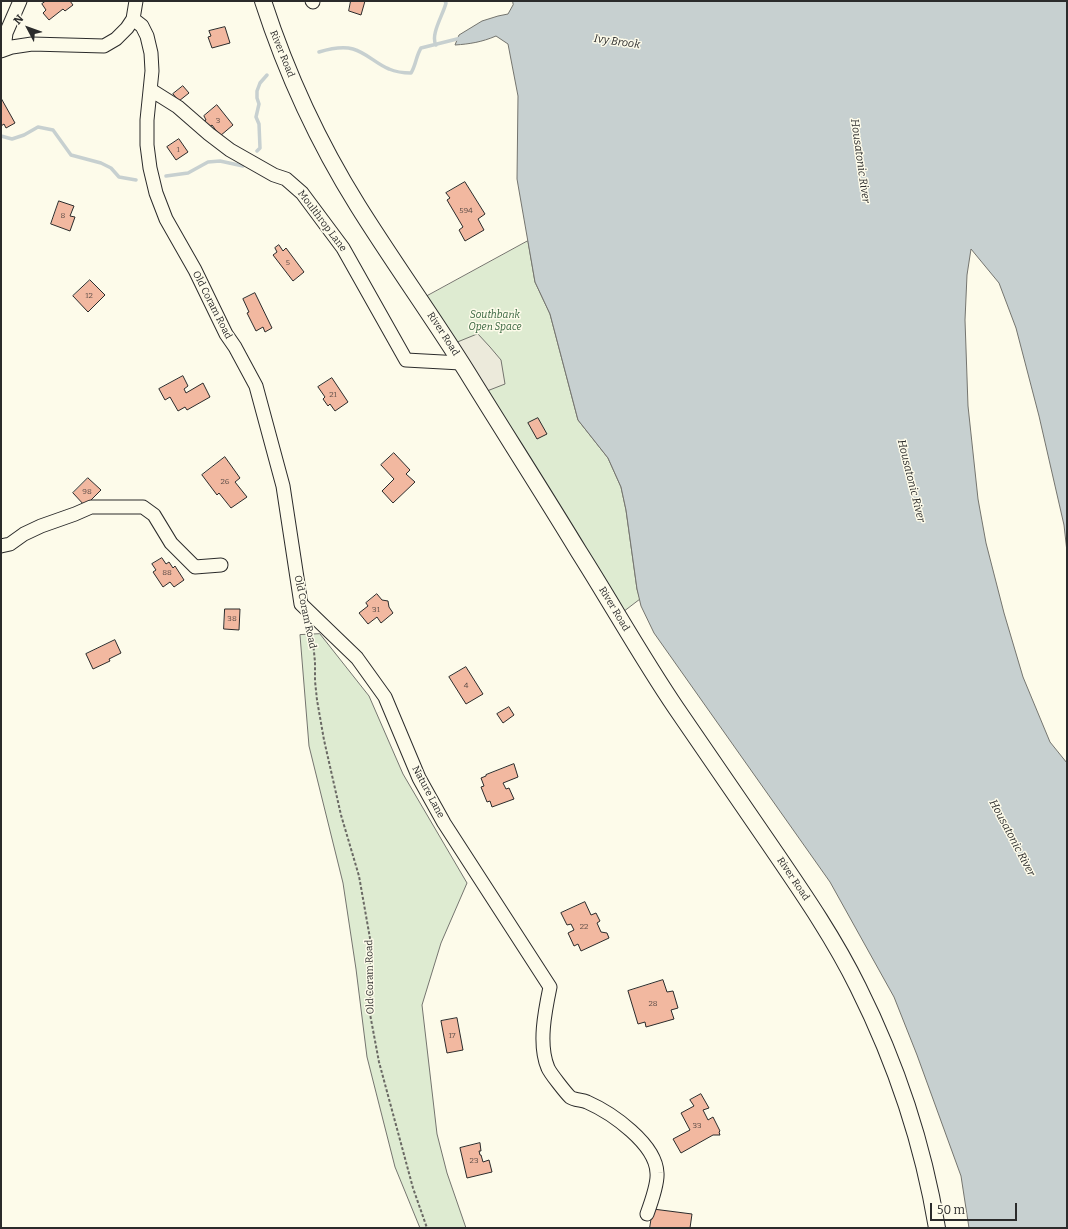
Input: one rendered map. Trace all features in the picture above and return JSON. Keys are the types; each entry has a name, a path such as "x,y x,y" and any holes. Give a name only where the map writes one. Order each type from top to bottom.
{"main road":[{"name":"River Road","path":"263,1 300,98 326,151 357,205 461,363 584,559 660,684 799,887 858,985 883,1041 905,1099 920,1147 936,1228"}],"street":[{"path":"20,1 6,33 2,50 32,44 104,46 116,39 127,28 133,19 136,1"},
{"name":"Old Coram Road","path":"133,19 142,26 147,36 151,53 152,71 147,120 147,145 150,168 156,193 166,219 195,270 226,334 256,386 283,486 301,604"},
{"name":"Moulthrop Lane","path":"151,90 178,107 230,150 274,175 286,179 302,193 343,248 406,360 461,363"},
{"path":"1,546 10,544 24,534 41,526 91,507 143,507 154,515 172,543 195,566 221,565"},
{"name":"Nature Lane","path":"301,604 358,658 386,697 419,778 444,823 550,987 545,1014 542,1045 548,1068 556,1081 570,1097 587,1102 613,1117 634,1133 648,1148 656,1163 658,1175 647,1214"}],"path":[{"name":"Old Coram Road","path":"301,604 313,642 317,700 324,740 341,815 359,876 371,944 370,1014 379,1062 412,1188 427,1228"}],"green space":[{"name":"Southbank Open Space","path":"528,241 535,282 550,314 578,420 608,458 621,487 626,510 637,589 640,599 619,615 420,300"},
{"path":"320,634 369,696 403,774 467,883 441,943 422,1005 437,1134 447,1173 466,1228 420,1228 395,1167 367,1057 343,883 309,746 300,635"}],"shaded area":[{"path":"478,334 501,360 505,384 487,391 456,343"}],"water":[{"name":"Housatonic River","path":"513,1 1067,1 1067,552 1064,525 1039,416 1016,328 999,283 971,249 967,275 965,320 968,406 978,499 986,543 1004,613 1023,677 1050,742 1067,763 1067,1228 969,1228 961,1176 917,1055 894,997 830,882 654,633 641,606 621,487 608,458 578,420 550,314 535,282 517,179 518,96 508,44 496,36 486,40 455,45 459,35 482,21 508,14 513,5"}],"building":[{"path":"46,1 70,1 73,5 65,11 63,9 49,20 43,13 46,10 42,4"},
{"path":"351,1 365,1 361,15 349,11"},
{"path":"225,27 230,43 212,48 208,37 211,36 209,31"},
{"path":"183,86 189,93 179,101 173,94"},
{"path":"1,98 15,123 6,128 4,124 1,126"},
{"path":"217,105 233,125 220,136 212,125 208,128 203,122 206,120 204,116"},
{"path":"179,139 188,152 176,160 167,147"},
{"path":"465,182 485,214 478,219 484,230 465,241 459,230 463,227 447,200 450,198 446,193"},
{"path":"59,201 74,206 70,216 75,217 70,231 51,224"},
{"path":"279,245 283,251 286,248 304,272 293,281 273,255 277,252 275,248"},
{"path":"90,280 105,295 88,312 73,296"},
{"path":"255,293 272,328 265,332 263,327 256,331 247,313 249,312 243,299"},
{"path":"183,376 188,386 184,389 186,393 203,383 210,397 187,410 185,407 178,411 170,397 165,400 159,389"},
{"path":"332,378 348,402 335,411 330,404 328,406 323,399 325,397 318,387"},
{"path":"538,418 547,434 537,439 528,423"},
{"path":"394,453 410,470 406,474 415,482 393,503 382,491 394,479 381,465"},
{"path":"225,457 240,478 235,482 247,497 231,508 219,493 217,495 202,475"},
{"path":"88,478 101,490 85,506 73,493"},
{"path":"162,558 166,564 169,562 173,568 175,566 184,580 174,587 170,582 163,587 153,572 156,570 152,564"},
{"path":"377,594 382,600 388,601 389,607 393,613 381,623 377,617 368,624 359,613 368,606 366,603"},
{"path":"225,609 240,609 239,630 224,629"},
{"path":"115,640 121,653 109,659 110,661 93,669 86,654"},
{"path":"466,667 483,694 466,704 449,677"},
{"path":"509,707 514,715 503,723 497,714"},
{"path":"514,764 518,777 503,783 506,789 509,788 514,799 492,807 490,801 487,802 481,787 484,786 481,778"},
{"path":"585,902 591,915 596,913 600,921 597,923 601,932 607,933 609,938 581,951 578,944 574,946 568,933 574,930 571,924 567,925 561,913"},
{"path":"663,980 667,992 673,991 678,1008 671,1010 674,1019 646,1027 645,1022 638,1024 628,991"},
{"path":"457,1018 463,1050 447,1053 441,1021"},
{"path":"701,1094 709,1108 703,1110 708,1120 713,1117 720,1131 720,1135 713,1135 681,1153 673,1139 690,1130 681,1113 694,1106 690,1100"},
{"path":"480,1143 480,1155 483,1162 489,1160 492,1172 467,1178 460,1148"},
{"path":"653,1209 692,1214 690,1228 650,1228"}],"waterway":[{"name":"Ivy Brook","path":"436,45 436,30 446,3 445,1"},
{"path":"319,52 331,49 349,48 363,53 389,69 411,73 421,48 461,38"},
{"path":"257,151 260,148 259,124 256,117 259,104 257,91 260,83 267,75"},
{"path":"1,136 12,139 24,135 38,127 53,130 71,155 101,163 111,168 119,177 136,180"},
{"path":"166,176 188,173 208,162 220,161 243,166"}]}
